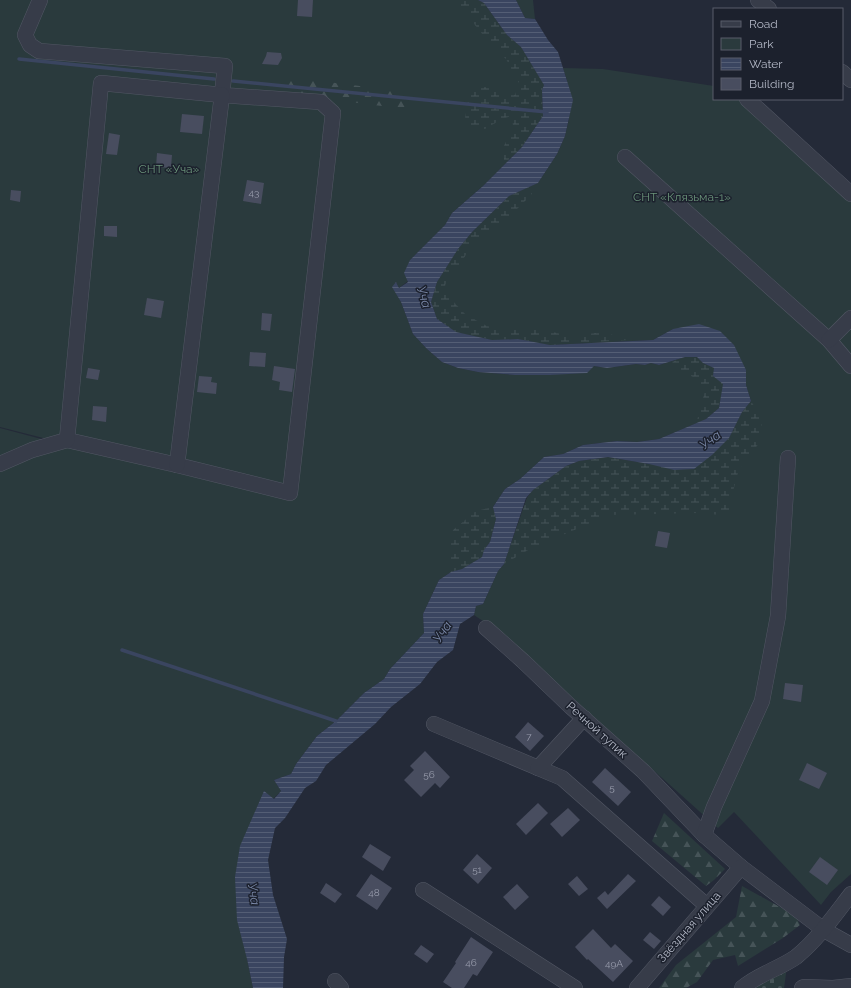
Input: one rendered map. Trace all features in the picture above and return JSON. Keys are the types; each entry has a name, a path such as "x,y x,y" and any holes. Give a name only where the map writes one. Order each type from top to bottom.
{"street":[{"path":"40,0 25,35 30,46 39,51 225,66 177,464"},
{"path":"758,0 768,8"},
{"path":"843,73 851,80"},
{"path":"0,464 32,450 67,440 177,464 290,493 333,113 321,102 222,95 101,82 67,440"},
{"path":"748,100 851,194"},
{"path":"625,157 829,340 851,366"},
{"path":"829,340 851,318"},
{"path":"704,835 714,807 762,701 778,616 788,458"},
{"name":"Речной тупик","path":"486,628 643,771 704,835 741,867 824,930 851,945"},
{"path":"538,768 584,718"},
{"path":"434,724 562,778 707,906"},
{"name":"Звёздная улица","path":"637,988 741,867"},
{"path":"423,890 575,988"},
{"path":"742,988 749,982 795,957 824,930 851,894"},
{"path":"802,988 833,988 851,986"}],"green space":[{"name":"СНТ «Уча»","path":"0,0 478,0 507,35 521,47 544,85 522,147 483,186 452,213 445,225 410,260 408,281 399,288 396,282 393,287 401,302 413,334 442,362 458,368 478,372 515,375 550,375 594,366 607,368 636,364 645,365 651,363 659,365 685,357 697,357 703,363 714,368 724,384 704,420 659,439 637,442 617,441 583,445 563,454 544,457 520,479 505,489 493,507 496,519 482,557 462,569 451,572 439,580 423,614 424,633 390,669 384,679 364,693 336,721 317,736 296,764 291,774 274,780 281,791 273,799 264,792 247,959 253,988 0,988 0,428 102,455 227,485 0,427"},
{"path":"455,0 478,0 484,3 507,35 521,47 544,85 542,90 543,116 522,147 504,164 504,146 513,126 512,116 502,119 485,129 472,127 465,119 468,99 475,87 490,87 515,95 519,83 506,59 491,45"},
{"path":"516,0 533,0 535,19 525,18"},
{"name":"СНТ «Клязьма-1»","path":"563,68 603,69 713,86 713,100 743,100 851,191 851,874 831,892 821,905 734,812 718,828 499,632 474,615 476,606 483,604 498,571 504,564 527,498 533,490 543,483 649,464 729,438 742,412 751,401 746,385 746,370 673,329 653,340 550,345 518,339 492,340 455,332 437,282 458,249 509,196 538,183 557,154 565,136 569,119 567,80"},
{"path":"287,77 408,93 406,109 285,94"},
{"path":"538,183 531,195 513,213 470,249 445,285 450,298 466,315 487,326 507,329 539,329 571,336 604,332 627,340 550,345 518,339 492,340 455,332 437,319 431,302 437,282 458,249 472,232 509,196"},
{"path":"685,357 697,357 703,363 714,368 713,376 724,384 719,408 706,419 696,424 705,391 699,380 685,373 672,362"},
{"path":"751,401 762,419 760,442 739,469 731,499 731,516 699,513 609,515 530,549 504,564 527,498 533,490 566,466 579,461 608,457 674,470 694,469 712,455 729,438 742,412"},
{"path":"493,507 496,519 490,542 484,550 482,557 462,569 451,572 450,551 453,530 476,511"},
{"path":"664,813 725,869 706,886 652,841"},
{"path":"742,886 796,916 800,925 783,938 738,966 735,955 713,960 697,982 686,988 659,988 676,965 736,917"},
{"path":"787,966 784,988 756,988"}],"water":[{"name":"Уча","path":"478,0 516,0 525,18 535,19 548,40 558,52 573,100 565,136 557,154 538,183 509,196 472,232 458,249 437,282 431,302 437,319 456,332 492,340 518,339 550,345 653,340 673,329 699,324 720,331 734,345 746,370 746,385 751,401 742,412 729,438 712,455 694,469 674,470 608,457 579,461 566,466 533,490 526,498 504,564 498,571 483,604 476,606 474,615 460,624 453,650 437,662 420,684 391,707 375,724 326,765 316,781 305,788 285,818 275,828 268,860 273,895 287,939 284,957 283,988 253,988 237,920 235,877 240,846 264,791 274,799 281,791 274,780 291,774 296,764 317,736 336,721 364,693 384,679 390,669 424,633 423,614 439,580 451,572 462,569 482,557 484,550 490,542 496,519 493,507 505,489 520,479 544,457 563,454 583,445 617,441 637,442 659,439 706,419 719,408 723,384 713,376 714,368 703,363 697,357 685,357 659,365 651,363 645,365 636,364 607,368 594,366 587,373 515,375 478,372 458,368 442,362 413,334 401,302 392,287 396,282 399,288 408,282 404,273 410,260 445,225 452,213 483,186 522,147 543,116 542,90 544,85 521,47 507,35 484,3"}],"building":[{"path":"298,0 313,0 312,17 297,16"},
{"path":"267,52 281,53 282,58 278,65 262,64"},
{"path":"182,114 204,116 202,134 180,132"},
{"path":"109,133 120,135 117,155 106,154"},
{"path":"157,153 172,155 171,168 156,167"},
{"path":"247,180 264,183 261,204 243,201"},
{"path":"11,190 21,191 20,202 10,200"},
{"path":"104,226 117,226 117,237 104,236"},
{"path":"147,298 164,301 161,318 144,315"},
{"path":"262,313 272,314 270,331 261,330"},
{"path":"250,352 266,353 265,367 249,366"},
{"path":"274,366 295,369 292,392 279,390 280,382 272,380"},
{"path":"88,368 100,370 98,380 86,378"},
{"path":"199,376 212,377 211,382 217,383 216,394 197,392"},
{"path":"93,406 107,407 106,422 92,420"},
{"path":"658,531 670,533 667,548 655,546"},
{"path":"785,683 803,685 801,702 783,699"},
{"path":"528,722 544,736 530,751 515,737"},
{"path":"425,751 450,777 440,788 435,783 421,797 404,780 414,770 410,766"},
{"path":"807,763 827,773 819,789 799,780"},
{"path":"605,768 631,792 618,806 592,782"},
{"path":"538,803 548,813 526,835 516,824"},
{"path":"568,808 580,820 562,837 550,824"},
{"path":"370,844 391,857 383,871 362,857"},
{"path":"477,854 492,868 478,884 463,870"},
{"path":"820,857 838,870 827,885 809,872"},
{"path":"371,874 392,888 377,910 356,896"},
{"path":"628,874 636,881 607,909 597,898 605,891 608,895"},
{"path":"577,876 588,889 579,896 568,884"},
{"path":"326,883 342,894 335,903 320,893"},
{"path":"517,884 529,897 515,910 503,897"},
{"path":"659,896 671,907 663,916 651,905"},
{"path":"593,929 611,948 615,944 633,961 613,982 588,959 587,960 575,947"},
{"path":"650,932 661,941 654,949 643,940"},
{"path":"471,937 493,952 477,976 473,974 464,988 452,988 443,982"},
{"path":"421,945 434,954 427,963 414,954"}],"waterway":[{"path":"19,59 214,79"},
{"path":"233,81 547,112"},
{"path":"122,650 336,721"}]}
